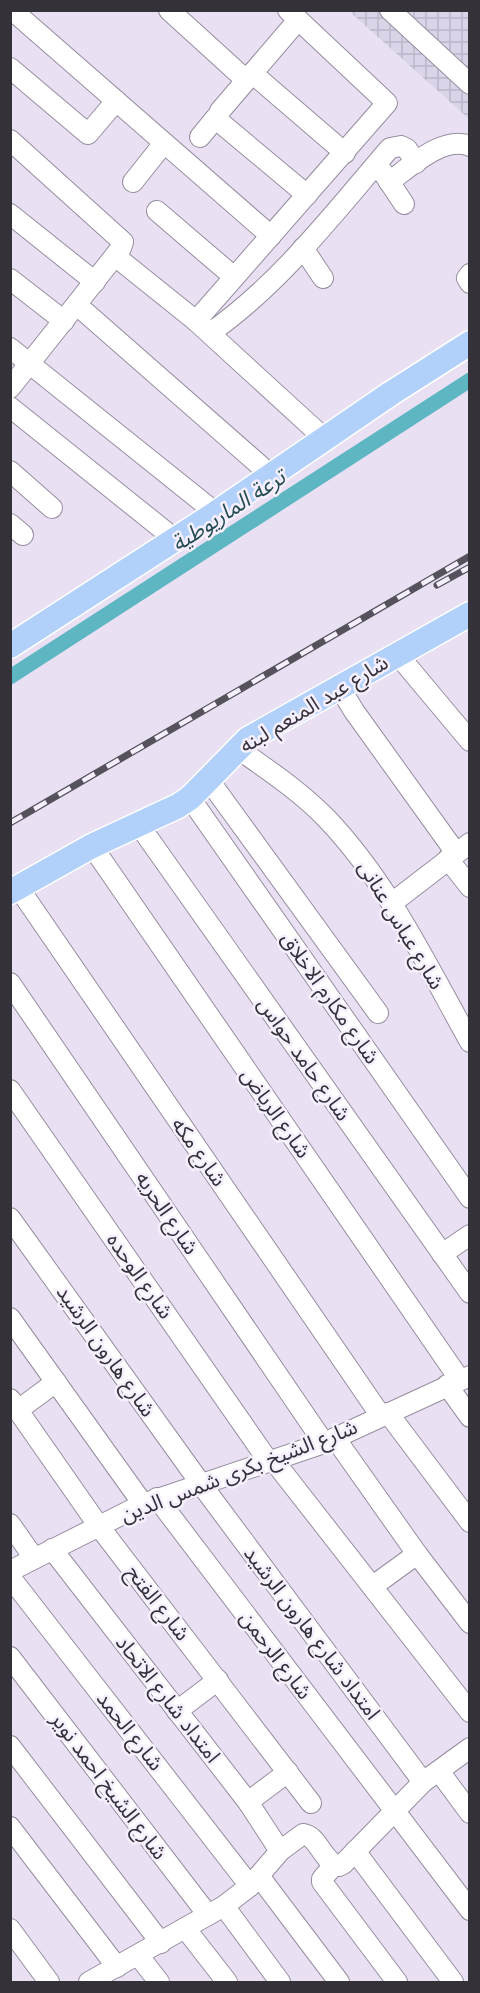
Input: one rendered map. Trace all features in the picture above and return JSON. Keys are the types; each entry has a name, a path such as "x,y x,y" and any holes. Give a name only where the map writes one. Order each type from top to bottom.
{"main road":[{"path":"10,646 176,540 390,394 470,343"},
{"name":"شارع عبد المنعم لبنه","path":"14,890 92,846 164,814 190,798 237,748 260,732 468,618"}],"street":[{"path":"12,10 271,236"},
{"path":"169,10 345,153"},
{"path":"399,13 470,84"},
{"path":"200,137 249,77 293,15 387,103 234,277 203,327"},
{"path":"10,68 88,134 116,101"},
{"path":"218,114 222,124 307,195"},
{"path":"10,140 119,249 325,439"},
{"path":"389,182 440,146 458,142 470,146"},
{"path":"133,182 164,143"},
{"path":"203,327 240,311 285,268 390,148 401,146 417,163"},
{"path":"377,163 404,204"},
{"path":"157,211 234,277"},
{"path":"10,214 95,282"},
{"path":"303,248 323,278"},
{"path":"11,386 119,249"},
{"path":"470,274 467,278 470,283"},
{"path":"10,279 64,321"},
{"path":"77,305 272,476"},
{"path":"10,348 216,513"},
{"path":"10,407 176,540"},
{"path":"10,471 52,508"},
{"path":"398,655 470,741"},
{"path":"340,688 354,711 458,852 470,887"},
{"name":"شارع عباس عنانى","path":"237,748 285,781 326,818 362,859 392,903 470,1042"},
{"path":"208,779 378,1013"},
{"name":"شارع مكارم الاخلاق","path":"190,798 470,1198"},
{"name":"شارع حامد حواس","path":"139,825 470,1293"},
{"name":"شارع الرياض","path":"92,846 459,1380 470,1417"},
{"path":"392,903 458,852"},
{"name":"شارع مكه","path":"14,890 384,1414 470,1522"},
{"name":"شارع الحريه","path":"10,983 329,1440 470,1623"},
{"name":"شارع الوحده","path":"10,1090 272,1462 373,1586 470,1712"},
{"name":"شارع هارون الرشيد","path":"10,1218 201,1484"},
{"path":"442,1254 470,1235"},
{"name":"شارع الرحمن","path":"10,1318 56,1382 470,1910"},
{"name":"شارع الشيخ بكرى شمس الدين","path":"10,1570 150,1501 272,1462 329,1440 459,1380"},
{"path":"14,1404 56,1382"},
{"name":"شارع الفتح","path":"14,1404 98,1525 311,1803"},
{"name":"امتداد شارع هارون الرشيد","path":"201,1484 431,1777 470,1813"},
{"path":"10,1524 34,1558"},
{"name":"امتداد شارع الاتحاد","path":"52,1549 248,1802 280,1851"},
{"path":"373,1586 417,1554"},
{"name":"شارع الحمد","path":"10,1577 254,1881 339,1983"},
{"name":"شارع الشيخ احمد نوير","path":"10,1657 216,1911 280,1983"},
{"path":"177,1711 218,1680"},
{"path":"10,1746 161,1943"},
{"path":"397,1983 322,1882 324,1875 334,1865 343,1864 394,1811 431,1777 466,1759"},
{"path":"248,1802 288,1772"},
{"path":"10,1827 117,1967"},
{"path":"89,1983 216,1911 254,1881 280,1851 299,1836 306,1834 334,1865"},
{"path":"355,1851 453,1983"},
{"path":"185,1928 227,1983"},
{"path":"10,1929 49,1983"},
{"path":"138,1955 159,1983"}],"shaded area":[{"path":"349,11 469,11 469,119"}],"waterway":[{"name":"ترعة الماريوطية","path":"10,677 470,380"}],"railway":[{"path":"10,823 470,556"},
{"path":"437,585 470,567"}]}
